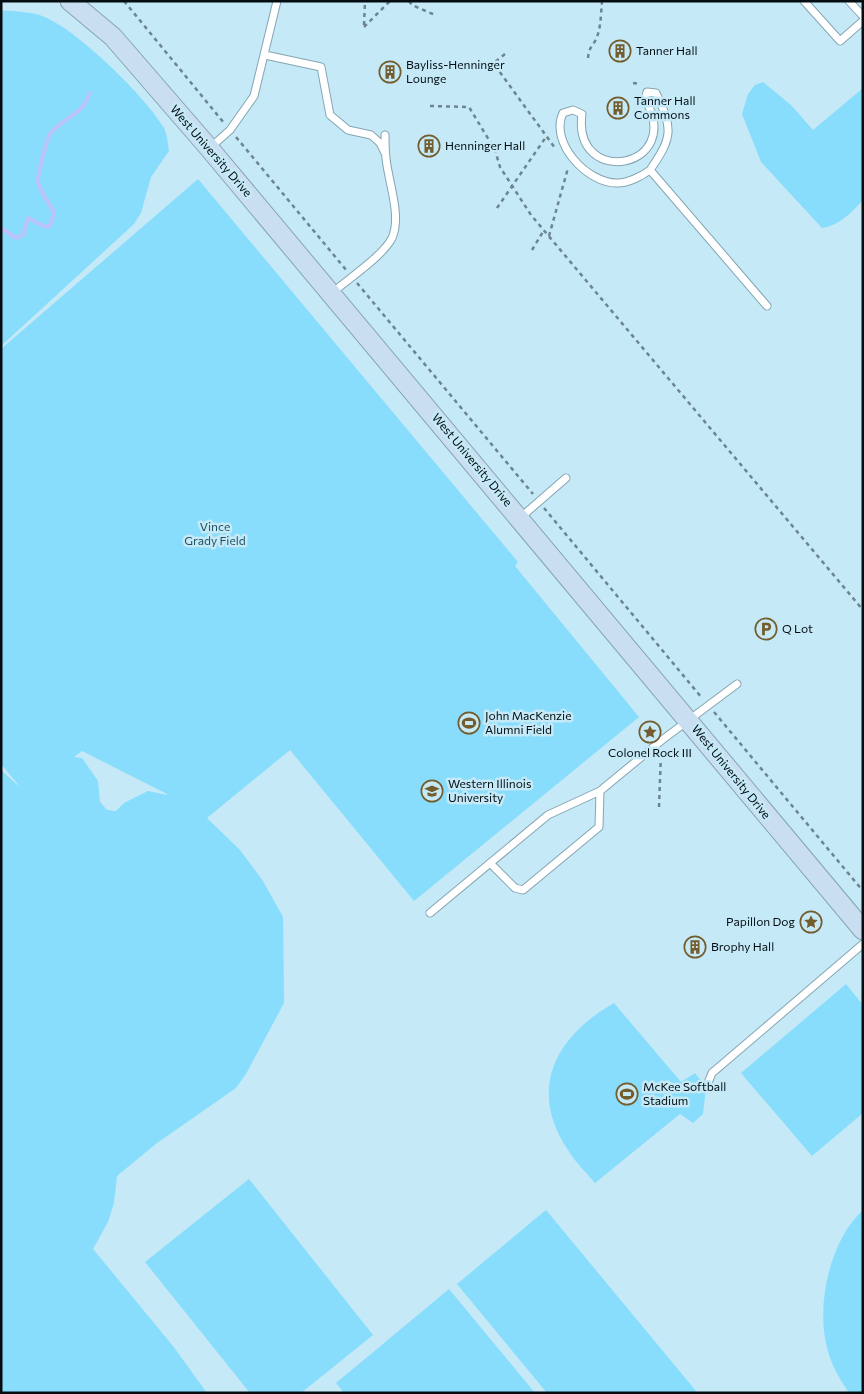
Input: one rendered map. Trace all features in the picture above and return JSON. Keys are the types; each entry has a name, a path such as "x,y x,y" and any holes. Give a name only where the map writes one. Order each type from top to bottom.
{"street":[{"name":"West University Drive","path":"70,1 113,37 332,293 863,930"}],"lane":[{"path":"208,148 230,130 254,96 277,1"},
{"path":"804,1 840,41 863,21"},
{"path":"849,1 863,16"},
{"path":"265,55 321,67 330,115 348,130 372,135 380,143 386,155"},
{"path":"647,92 656,93 667,116 669,134 663,150 650,170 618,183 602,180 590,174 575,162 564,144 559,121 563,114 572,110 582,114 583,139 589,149 599,158 614,163 630,161 643,154 654,133 649,106 644,99 647,92"},
{"path":"332,293 384,249 395,229 393,196 386,155 385,135"},
{"path":"650,170 767,306"},
{"path":"520,518 566,478"},
{"path":"430,913 548,815 600,791 662,740 737,684"},
{"path":"490,863 515,888 523,890 599,827 600,791"},
{"path":"706,1088 712,1073 863,944"}],"path":[{"path":"124,1 863,891"},
{"path":"365,1 364,26 390,1"},
{"path":"409,1 412,5 435,16"},
{"path":"588,58 589,47 596,39 598,31 602,1"},
{"path":"430,106 469,107 495,150 500,168 531,214 863,610"},
{"path":"497,208 546,137"},
{"path":"549,236 568,168"},
{"path":"532,250 544,230"},
{"path":"659,807 662,740"}],"green space":[{"path":"1,10 30,13 47,18 77,37 94,51 128,83 155,115 165,130 169,151 151,177 141,213 134,224 1,346"},
{"path":"763,82 791,105 813,130 863,88 863,200 850,214 840,221 822,228 761,162 742,114 748,94 755,85"},
{"name":"Vince Grady Field","path":"198,179 518,562 515,566 639,717 414,901 290,750 207,818 240,850 263,881 283,917 284,1003 246,1074 236,1088 157,1143 117,1176 114,1203 108,1222 93,1249 173,1346 207,1393 1,1393 1,770 21,788 1,764 1,349","holes":["82,751 167,794 148,791 124,803 116,811 107,810 100,802 98,781 82,758 74,757"]},
{"path":"846,984 863,1005 863,1113 812,1156 741,1073"},
{"name":"McKee Softball Stadium","path":"614,1003 681,1082 695,1073 706,1088 703,1114 693,1123 680,1114 595,1183 577,1163 556,1128 550,1106 549,1085 554,1066 563,1048 577,1031 594,1016"},
{"path":"249,1179 373,1335 301,1393 250,1393 145,1262"},
{"path":"546,1210 696,1391 694,1393 547,1393 457,1284"},
{"path":"863,1210 863,1393 849,1393 834,1368 828,1351 824,1334 824,1296 828,1276 841,1239 851,1223"},
{"path":"449,1289 535,1393 344,1393 336,1383"}],"waterway":[{"path":"1,228 16,238 23,235 28,218 46,227 50,226 54,213 38,182 45,150 50,134 83,106 89,93"}],"place":[{"name":"Tanner Hall","path":"620,51"},
{"name":"Bayliss-Henninger Lounge","path":"390,72"},
{"name":"Tanner Hall Commons","path":"618,108"},
{"name":"Henninger Hall","path":"429,146"},
{"name":"Q Lot","path":"766,629"},
{"name":"John MacKenzie Alumni Field","path":"469,723"},
{"name":"Colonel Rock III","path":"650,732"},
{"name":"Western Illinois University","path":"432,791"},
{"name":"Papillon Dog","path":"811,922"},
{"name":"Brophy Hall","path":"695,947"},
{"name":"McKee Softball Stadium","path":"627,1094"}]}
